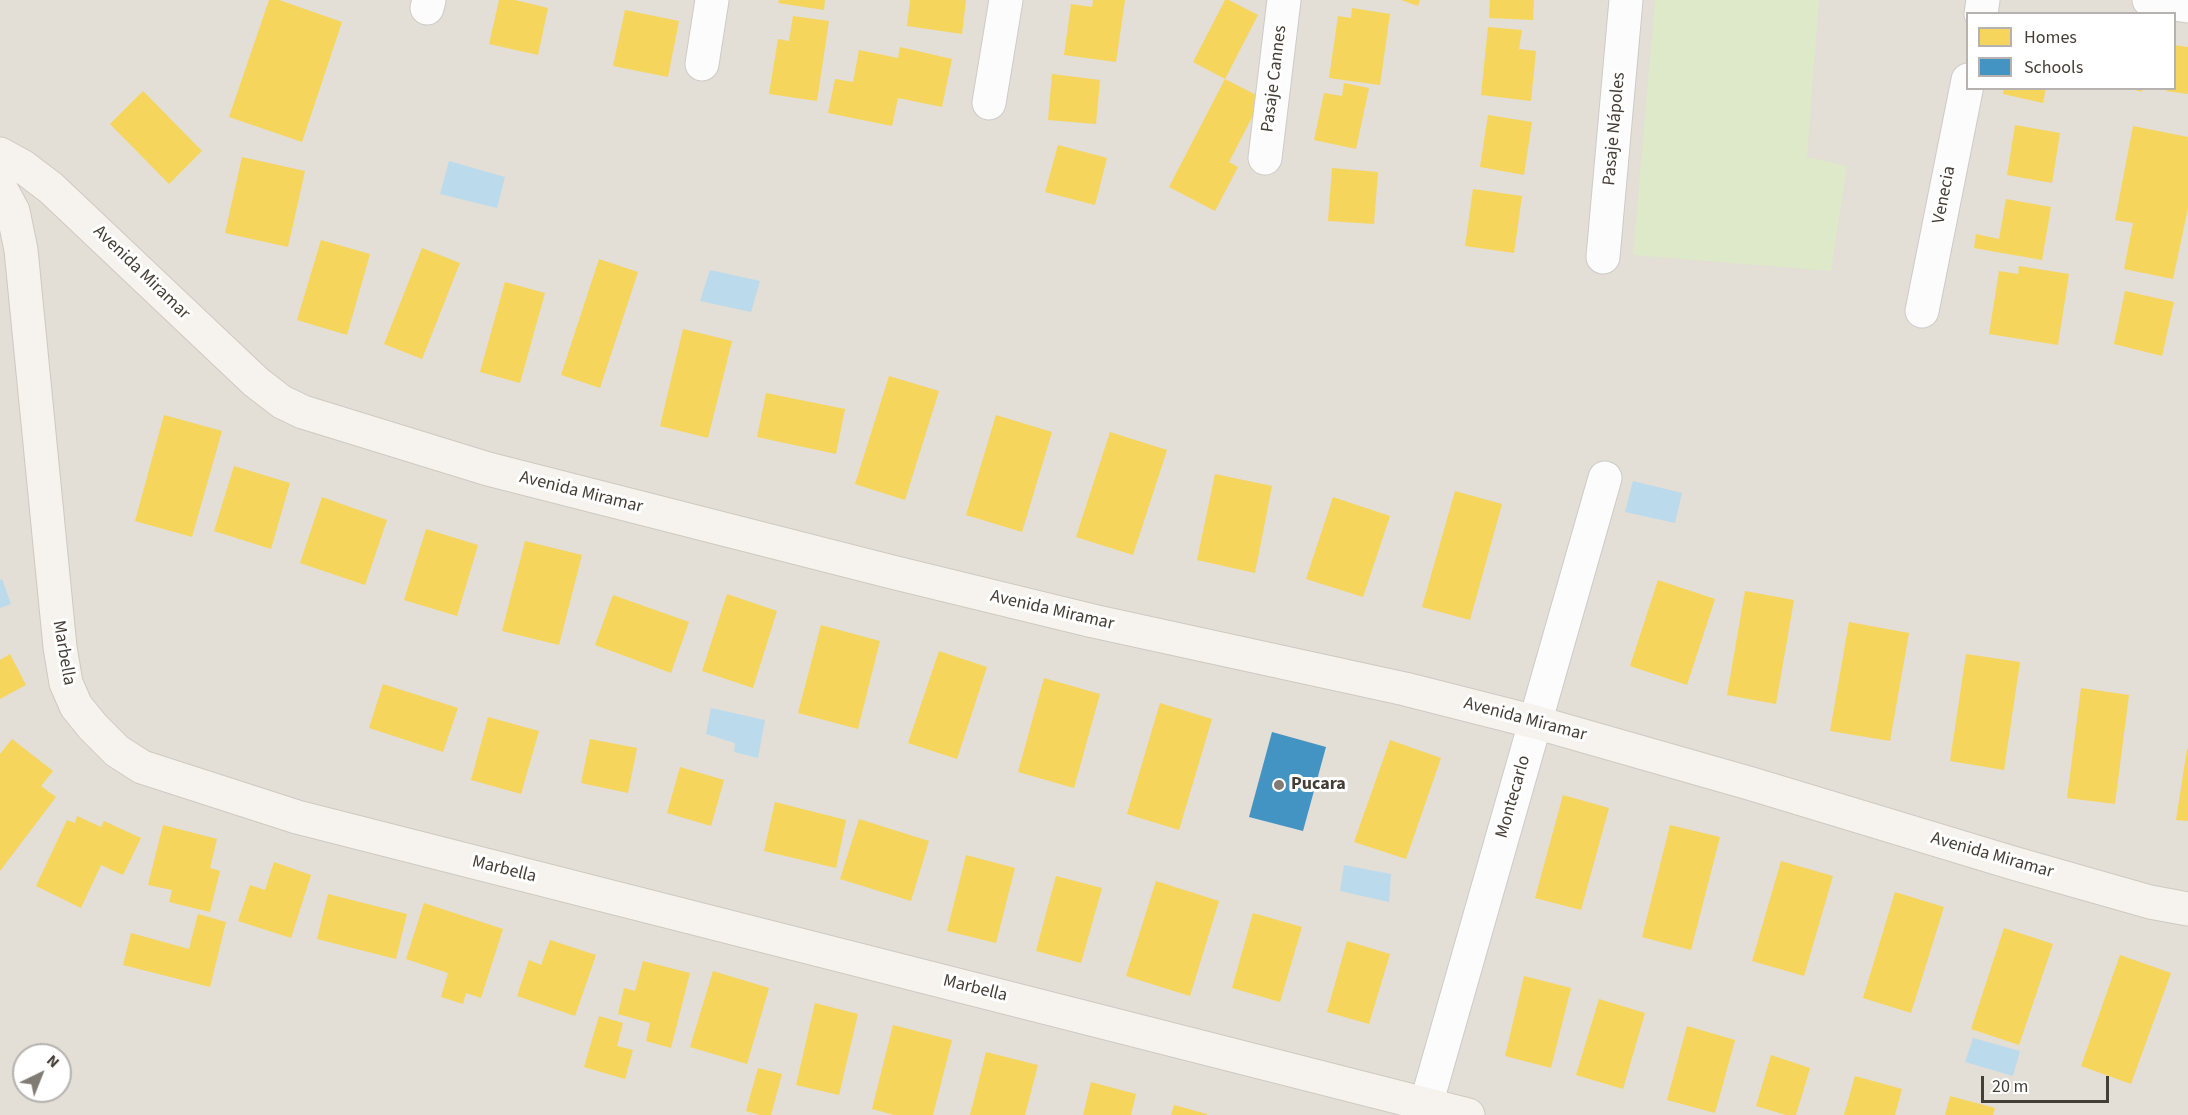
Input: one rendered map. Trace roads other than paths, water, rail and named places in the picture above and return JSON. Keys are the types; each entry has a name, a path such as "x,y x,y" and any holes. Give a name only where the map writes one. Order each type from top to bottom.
{"street":[{"path":"702,64 712,0"},
{"path":"989,103 1006,0"},
{"name":"Pasaje Cannes","path":"1265,158 1284,0"},
{"name":"Pasaje Nápoles","path":"1603,257 1626,0"},
{"path":"2149,0 2188,6"},
{"name":"Venecia","path":"1922,311 1966,90"},
{"name":"Avenida Miramar","path":"0,154 22,166 51,188 256,382 282,402 303,412 488,469 892,572 1093,621 1406,689 1535,722 2150,902 2188,909"},
{"name":"Marbella","path":"0,187 13,211 21,250 60,647 66,683 76,706 93,727 117,751 142,767 297,817 1425,1109 1468,1115"},
{"name":"Montecarlo","path":"1425,1109 1605,478"}],"water":[{"path":"449,161 505,177 497,208 440,194"},
{"path":"710,270 760,281 751,312 700,301"},
{"path":"1633,481 1682,493 1675,523 1625,512"},
{"path":"2,579 11,604 0,608 0,580"},
{"path":"711,708 765,720 758,758 734,752 735,743 706,734"},
{"path":"1344,865 1391,874 1389,902 1340,891"},
{"path":"1973,1038 2020,1051 2013,1076 1965,1062"}],"place":[{"name":"Pucara","path":"1279,785"}]}
